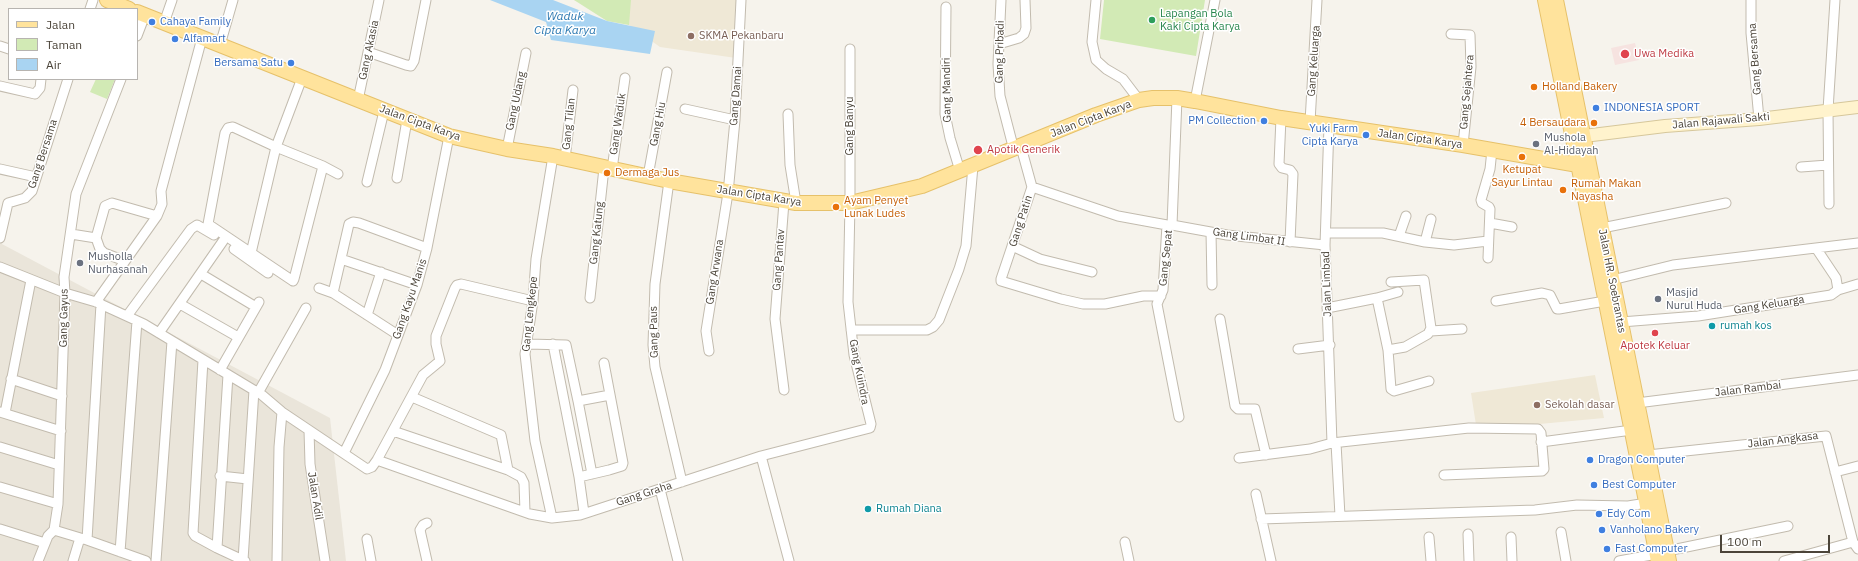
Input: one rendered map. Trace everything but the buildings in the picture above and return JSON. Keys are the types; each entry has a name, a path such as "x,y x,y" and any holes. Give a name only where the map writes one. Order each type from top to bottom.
{"main road":[{"path":"107,0 127,8"},
{"name":"Jalan HR. Soebrantas","path":"1545,0 1578,165 1609,292 1621,322 1648,455 1663,557"},
{"name":"Jalan HR. Soebrantas","path":"1556,0 1602,228 1609,292 1632,430 1647,503 1663,557"},
{"name":"Jalan Cipta Karya","path":"141,14 449,136 506,149 559,157 728,193 790,203 850,203 922,186 1096,115 1139,100 1153,98 1177,98 1281,118 1463,145 1578,165"}],"street":[{"path":"164,23 172,0"},
{"path":"220,45 233,0"},
{"name":"Gang Akasia","path":"358,100 379,0"},
{"path":"368,52 411,66 414,61 426,0"},
{"name":"Gang Damai","path":"728,193 735,120 741,0"},
{"name":"Gang Pribadi","path":"1001,0 998,64 1000,96 1018,148"},
{"path":"999,44 1019,38 1024,34 1026,28 1025,0"},
{"path":"1096,0 1092,42 1096,60 1106,69 1123,79 1139,100"},
{"path":"1195,101 1215,0"},
{"name":"Gang Keluarga","path":"1310,122 1317,0"},
{"name":"Gang Bersama","path":"1751,0 1751,33 1759,119"},
{"path":"1829,204 1828,110 1834,0"},
{"name":"Gang Mandiri","path":"946,6 945,114 950,138 960,171"},
{"path":"138,30 141,14"},
{"name":"Gang Sejahtera","path":"1451,34 1470,35 1471,67 1463,145"},
{"path":"73,561 84,539 99,303 125,261 157,216 162,204 160,191 202,38"},
{"name":"Gang Banyu","path":"850,49 850,203"},
{"name":"Gang Udang","path":"506,149 526,53"},
{"name":"Gang Hiu","path":"648,176 667,72"},
{"path":"251,253 276,147 302,78"},
{"name":"Gang Waduk","path":"608,168 624,78"},
{"path":"0,86 35,94 40,88 42,80"},
{"name":"Gang Bersama","path":"0,238 6,206 8,203 25,198 32,191 68,80"},
{"name":"Gang Gayus","path":"38,561 48,536 54,530 58,504 65,294 64,277 76,194 121,80"},
{"name":"Gang Tilan","path":"559,157 573,90"},
{"name":"Gang Sepat","path":"1177,98 1170,225 1163,290 1157,304 1179,417"},
{"name":"Jalan Rajawali Sakti","path":"1584,136 1665,126 1759,119 1858,107"},
{"path":"685,109 735,120"},
{"path":"367,182 384,110"},
{"name":"Gang Pantav","path":"784,390 775,319 790,203 788,114"},
{"path":"1281,118 1279,164 1282,168 1290,170 1293,174 1290,242"},
{"path":"397,178 407,120"},
{"name":"Jalan Limbad","path":"1329,125 1325,245 1334,443 1340,516"},
{"path":"323,166 293,281 208,224 225,133 228,128 233,127 276,147 323,166 338,174"},
{"name":"Gang Kayu Manis","path":"344,453 385,370 417,285 427,248 449,136"},
{"name":"Gang Patin","path":"1018,148 1032,187 1001,279 1002,282 1083,304 1106,304 1143,296 1161,296"},
{"path":"1488,258 1490,209 1482,203 1481,200 1490,169 1492,150"},
{"name":"Gang Lengkepe","path":"552,518 535,441 525,354 528,344 533,301 536,259 559,157"},
{"path":"1802,167 1828,165"},
{"path":"851,330 927,330 933,327 939,320 959,269 966,246 973,166"},
{"name":"Gang Katung","path":"590,298 608,168"},
{"path":"0,169 36,177"},
{"name":"Gang Paus","path":"669,181 655,284 653,345 657,374 682,482"},
{"name":"Gang Limbat II","path":"1032,187 1118,216 1211,232 1325,245"},
{"name":"Gang Arwana","path":"709,351 706,331 728,193"},
{"path":"125,261 104,253 100,249 96,238 105,206 112,203 157,216"},
{"name":"Gang Kuindra","path":"761,456 870,428 871,424 854,355 848,302 850,203"},
{"path":"1602,228 1726,203"},
{"path":"1399,236 1406,216"},
{"path":"1425,242 1431,219"},
{"path":"333,293 340,259 350,224 353,222 427,248"},
{"path":"1490,223 1512,227"},
{"path":"127,316 194,226 204,229 223,241 268,273"},
{"path":"1211,232 1212,285"},
{"path":"1326,233 1383,233 1425,242 1454,245 1488,241"},
{"path":"71,234 96,238"},
{"path":"159,334 223,241"},
{"path":"1496,300 1542,292 1550,295 1559,309 1609,292 1673,265 1858,243"},
{"path":"1012,246 1040,259 1092,272"},
{"path":"1816,248 1836,278 1838,290"},
{"path":"340,259 417,285"},
{"path":"0,267 65,294 99,303 137,321 256,391 282,412 367,469 372,467 378,460 423,375 440,362 436,344 436,336 457,285 461,284 533,301"},
{"path":"367,315 381,272"},
{"path":"201,274 258,305 238,337 224,373 217,548"},
{"path":"31,280 12,379 2,412 61,431"},
{"path":"1391,282 1424,280 1430,331"},
{"name":"Gang Keluarga","path":"1621,322 1698,316 1822,297 1858,284"},
{"path":"319,288 333,293 398,335"},
{"path":"1327,308 1398,292"},
{"path":"1376,298 1388,350 1392,391 1429,382"},
{"path":"180,304 238,337"},
{"path":"203,360 192,529 195,536 244,560 248,479 256,391 306,308"},
{"path":"1220,320 1234,406 1238,409 1255,409 1266,455"},
{"path":"120,552 137,321"},
{"path":"1388,350 1405,347 1430,331 1462,329"},
{"path":"156,561 172,341"},
{"path":"528,344 566,345 592,474"},
{"path":"553,344 579,477 584,513"},
{"path":"1298,349 1330,345"},
{"path":"579,477 622,466 623,463 604,363"},
{"name":"Jalan Rambai","path":"1637,403 1858,375"},
{"path":"12,379 62,396"},
{"path":"578,401 610,395"},
{"path":"412,397 501,435 508,470"},
{"path":"277,561 279,448 282,412"},
{"path":"1238,458 1266,455 1334,443 1469,428 1538,429 1544,469 1542,471 1444,475"},
{"name":"Jalan Adil","path":"309,430 310,464 325,561"},
{"path":"1541,442 1632,430"},
{"path":"394,431 508,470 521,477 524,483 525,512"},
{"name":"Jalan Angkasa","path":"1648,455 1826,436 1856,546"},
{"path":"0,447 59,465"},
{"path":"761,456 789,561"},
{"name":"Gang Graha","path":"378,460 540,517 552,518 584,513 761,456"},
{"path":"1835,472 1858,466"},
{"path":"220,476 248,479"},
{"path":"0,487 58,504"},
{"path":"660,489 678,561"},
{"path":"1256,494 1271,561"},
{"path":"1262,519 1535,510 1577,505 1628,506 1647,503"},
{"path":"427,523 423,525 420,530 427,561"},
{"path":"1619,561 1663,557 1788,526"},
{"path":"0,529 45,543"},
{"path":"54,530 146,561"},
{"path":"1561,532 1566,561"},
{"path":"1468,534 1469,561"},
{"path":"1429,537 1431,561"},
{"path":"1511,537 1512,561"},
{"path":"367,539 370,561"},
{"path":"1125,542 1129,561"},
{"path":"1784,561 1856,546"}],"shaded area":[{"name":"SKMA Pekanbaru","path":"574,0 741,0 736,58 660,47 629,25"},
{"name":"Uwa Medika","path":"1635,43 1639,60 1615,65 1611,48"},
{"path":"0,243 330,418 346,561 0,561"},
{"name":"Sekolah dasar","path":"1595,375 1604,418 1518,426 1476,425 1471,393"}],"green space":[{"path":"574,0 631,0 629,25 607,21"},
{"name":"Lapangan Bola Kaki Cipta Karya","path":"1104,0 1205,0 1196,56 1100,39"},
{"path":"96,80 115,80 107,99 90,92"}],"water":[{"name":"Waduk Cipta Karya","path":"490,0 553,0 607,21 655,31 650,54 551,40 546,22"}],"place":[{"name":"Lapangan Bola Kaki Cipta Karya","path":"1152,20"},
{"name":"Cahaya Family","path":"152,22"},
{"name":"SKMA Pekanbaru","path":"691,36"},
{"name":"Alfamart","path":"175,39"},
{"name":"Uwa Medika","path":"1625,54"},
{"name":"Bersama Satu","path":"291,63"},
{"name":"Holland Bakery","path":"1534,87"},
{"name":"INDONESIA SPORT","path":"1596,108"},
{"name":"PM Collection","path":"1264,121"},
{"name":"4 Bersaudara","path":"1594,123"},
{"name":"Yuki Farm Cipta Karya","path":"1366,135"},
{"name":"Mushola Al-Hidayah","path":"1536,144"},
{"name":"Apotik Generik","path":"978,150"},
{"name":"Ketupat Sayur Lintau","path":"1522,157"},
{"name":"Dermaga Jus","path":"607,173"},
{"name":"Rumah Makan Nayasha","path":"1563,190"},
{"name":"Ayam Penyet Lunak Ludes","path":"836,207"},
{"name":"Musholla Nurhasanah","path":"80,263"},
{"name":"Masjid Nurul Huda","path":"1658,299"},
{"name":"rumah kos","path":"1712,326"},
{"name":"Apotek Keluar","path":"1655,333"},
{"name":"Sekolah dasar","path":"1537,405"},
{"name":"Dragon Computer","path":"1590,460"},
{"name":"Best Computer","path":"1594,485"},
{"name":"Rumah Diana","path":"868,509"},
{"name":"Edy Com","path":"1599,514"},
{"name":"Vanholano Bakery","path":"1602,530"},
{"name":"Fast Computer","path":"1607,549"}]}
